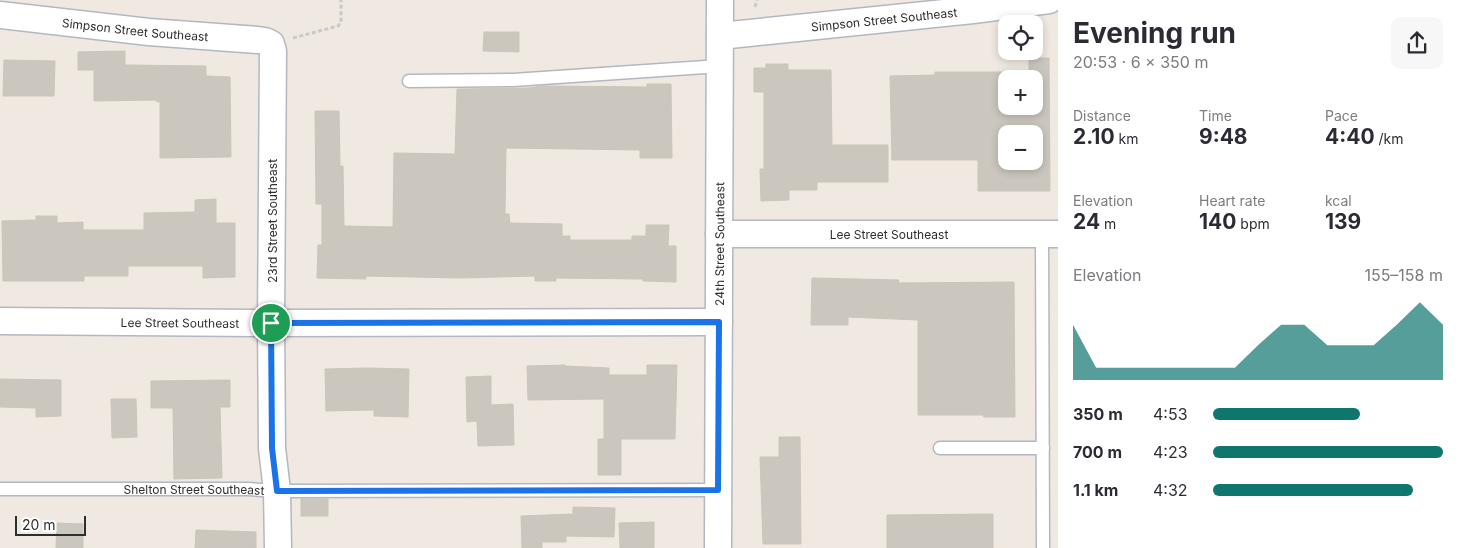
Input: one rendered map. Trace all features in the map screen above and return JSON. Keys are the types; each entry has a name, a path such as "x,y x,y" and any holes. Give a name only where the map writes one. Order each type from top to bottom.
{"street":[{"name":"24th Street Southeast","path":"718,548 720,0"},
{"name":"Simpson Street Southeast","path":"720,36 973,10 1049,0"},
{"name":"Simpson Street Southeast","path":"0,15 149,32 258,40 271,44"},
{"name":"23rd Street Southeast","path":"271,44 273,51 272,448 277,491 278,548"},
{"name":"Lee Street Southeast","path":"719,234 1050,234"},
{"name":"Lee Street Southeast","path":"0,321 271,323 719,322"}],"lane":[{"path":"409,81 513,80 720,66"},
{"path":"1043,548 1043,448 1050,234"},
{"path":"940,448 1043,448"},
{"name":"Shelton Street Southeast","path":"0,490 718,490"}],"path":[{"path":"271,44 338,26 341,22 341,0"}],"building":[{"path":"484,32 519,32 519,52 483,51"},
{"path":"125,51 125,65 206,66 206,76 230,77 231,157 160,158 160,102 156,100 94,101 94,70 78,70 78,52"},
{"path":"1049,58 1050,191 978,191 978,160 892,160 890,76 935,75 935,72 998,72 998,115 1043,115 1043,70 1029,70 1029,60"},
{"path":"4,60 55,61 54,96 3,96"},
{"path":"766,64 788,64 788,70 831,70 832,145 888,145 888,182 817,182 817,190 789,190 789,200 761,201 760,169 764,169 764,92 754,92 754,68 766,68"},
{"path":"647,84 671,84 672,158 640,158 640,150 506,148 505,214 509,214 510,223 562,224 562,236 570,236 570,240 632,240 632,236 646,236 646,225 669,225 668,246 676,246 676,282 643,281 643,279 556,278 556,281 535,281 535,276 462,278 366,276 366,279 317,278 318,245 322,245 322,204 316,204 315,111 339,111 340,166 343,166 344,226 393,227 394,153 455,154 457,89 543,86 647,87"},
{"path":"216,199 216,223 235,223 235,277 203,278 203,266 128,266 128,276 84,276 84,281 3,281 2,221 36,220 36,216 57,216 57,223 83,222 83,230 144,230 144,213 195,212 195,200"},
{"path":"812,278 899,280 898,283 1014,282 1015,417 918,415 918,320 848,317 848,325 811,325"},
{"path":"565,365 609,368 609,375 647,375 647,365 677,365 675,439 621,439 621,475 598,475 598,439 604,439 604,399 528,400 527,366"},
{"path":"325,369 409,369 408,417 374,416 374,410 326,411"},
{"path":"491,376 491,405 513,404 514,445 478,446 477,421 467,422 466,377"},
{"path":"0,379 61,380 61,416 36,417 36,408 0,407"},
{"path":"230,380 230,407 220,407 222,478 174,479 173,408 151,408 151,381"},
{"path":"111,399 136,399 137,437 112,438"},
{"path":"779,437 800,437 801,544 763,544 760,457 779,457"},
{"path":"301,499 328,499 328,516 301,516"},
{"path":"573,507 615,508 614,537 566,536 566,542 542,542 542,548 522,548 521,516 573,514"},
{"path":"993,514 993,548 887,548 887,515"},
{"path":"654,522 654,548 620,548 619,523"},
{"path":"57,523 83,524 83,548 56,548"},
{"path":"196,530 256,532 256,548 195,548"}],"route":[{"path":"719,322 718,490 277,491 272,448 271,323 719,322"}]}
